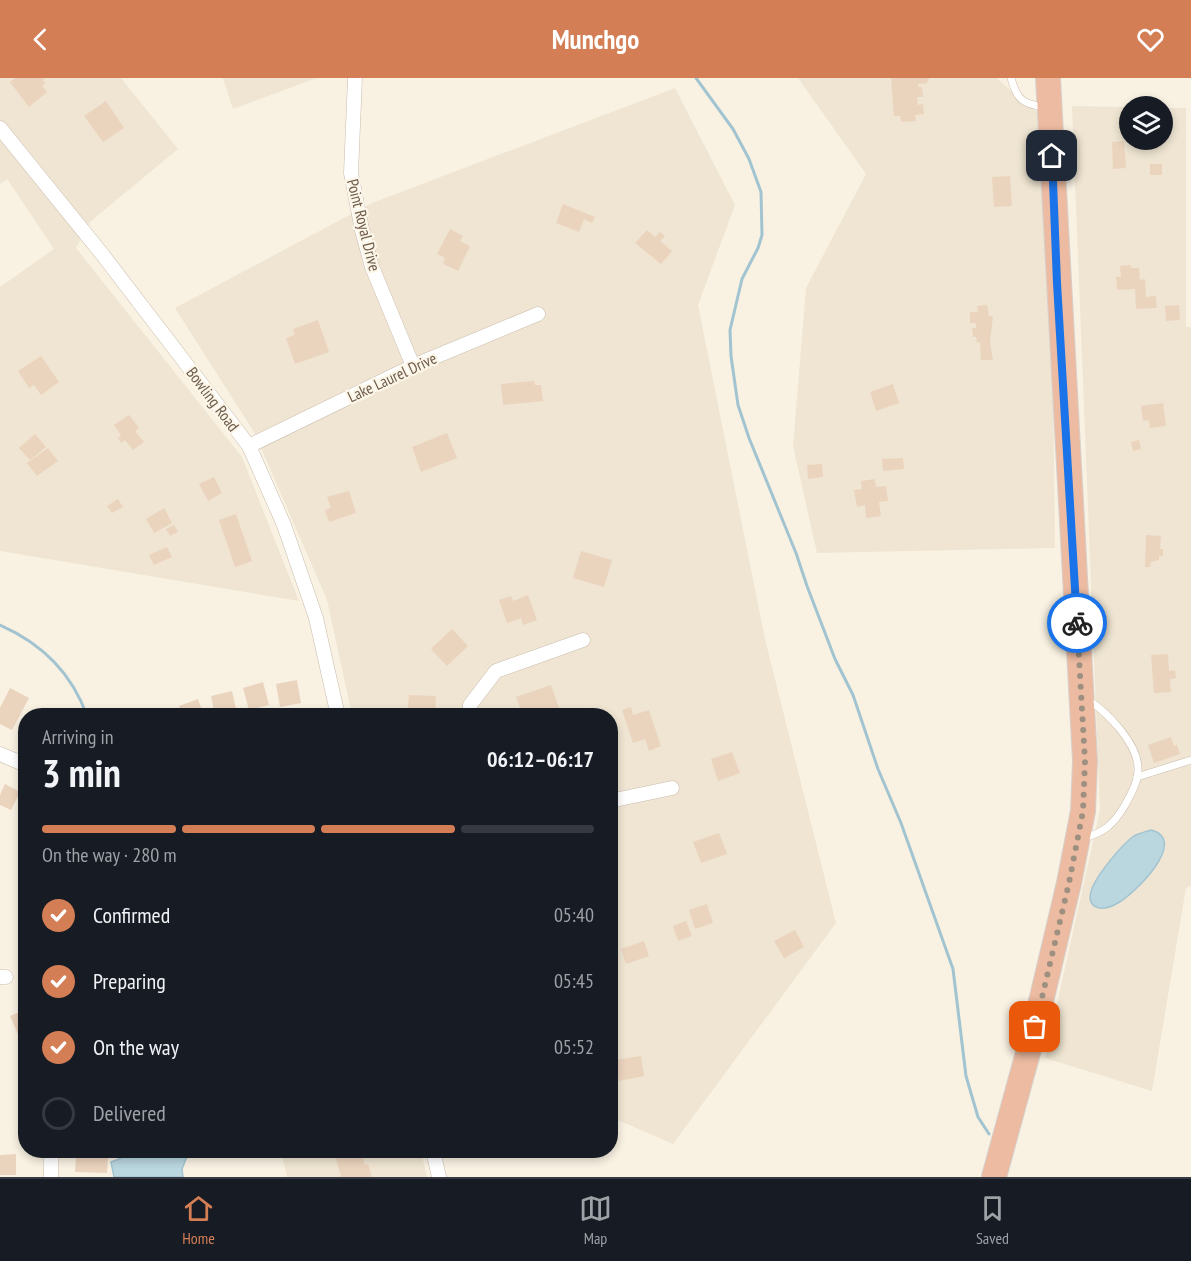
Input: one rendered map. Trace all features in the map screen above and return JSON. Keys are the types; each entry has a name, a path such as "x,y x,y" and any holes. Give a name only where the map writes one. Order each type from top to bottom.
{"highway":[{"path":"994,1177 1035,1027 1069,883 1083,811 1085,761 1048,78"}],"street":[{"name":"Point Royal Drive","path":"355,78 351,172 362,230 372,267 413,366"},
{"name":"Bowling Road","path":"0,128 102,254 249,446 284,525 316,618 336,708"},
{"name":"Lake Laurel Drive","path":"249,446 413,366 538,314"},
{"path":"470,708 496,671 583,640"},
{"path":"0,754 18,762"},
{"path":"618,799 672,788"},
{"path":"51,1158 51,1177"},
{"path":"435,1158 439,1177"}],"lane":[{"path":"1011,78 1018,96 1027,105 1049,108"},
{"path":"1077,839 1098,834 1111,825 1130,796 1138,769 1137,759 1128,740 1109,717 1096,705 1081,696"},
{"path":"1137,777 1191,760"}],"shaded area":[{"path":"0,78 121,78 178,149 90,222 76,248 242,457 299,601 0,551 0,287 54,249 7,179 0,184"},
{"path":"223,78 317,78 233,109"},
{"path":"798,78 997,78 1050,122 1055,548 817,553 793,446 806,288 866,174"},
{"path":"675,88 735,205 698,305 765,639 836,923 673,1144 618,1120 618,708 350,708 327,600 254,432 175,308 372,203"},
{"path":"1072,106 1119,107 1119,150 1173,150 1173,108 1186,108 1186,327 1191,327 1191,886 1186,888 1152,1091 1045,1058 1100,810"},
{"path":"283,1158 423,1158 427,1177 287,1177"}],"water":[{"path":"1151,830 1161,836 1164,845 1162,856 1154,868 1145,880 1124,899 1110,907 1095,906 1090,899 1091,893 1105,867 1129,840"},
{"path":"121,1158 186,1158 182,1169 183,1177 114,1177 111,1162"}],"building":[{"path":"15,78 45,78 42,86 47,92 29,107 10,82"},
{"path":"891,78 929,78 927,83 918,84 918,87 922,87 923,97 917,97 918,105 923,104 924,114 915,115 916,121 901,122 900,116 894,116"},
{"path":"106,101 124,128 103,142 84,116"},
{"path":"1119,141 1119,150 1125,150 1126,168 1113,169 1112,142"},
{"path":"1150,164 1162,164 1162,175 1150,175"},
{"path":"1010,176 1012,206 994,207 992,177"},
{"path":"563,204 595,217 592,223 584,219 579,232 556,223"},
{"path":"450,229 463,236 460,241 470,246 458,271 443,264 445,258 437,254"},
{"path":"647,230 655,237 660,232 665,236 660,241 672,251 661,264 635,243"},
{"path":"1131,265 1131,268 1139,268 1140,280 1145,279 1146,297 1156,296 1157,308 1136,309 1135,289 1117,290 1116,277 1121,277 1120,266"},
{"path":"987,305 989,316 993,316 990,342 993,360 981,360 980,342 977,343 976,337 973,337 972,328 976,328 976,323 970,323 970,312 978,312 977,306"},
{"path":"1179,305 1180,320 1166,321 1165,306"},
{"path":"318,320 329,352 295,364 286,338 295,335 293,329"},
{"path":"41,356 59,382 41,395 34,385 29,388 18,371"},
{"path":"534,381 535,385 541,385 543,401 503,405 501,384"},
{"path":"893,384 899,403 876,411 870,392"},
{"path":"1163,403 1166,426 1150,428 1149,420 1143,421 1141,406"},
{"path":"129,415 139,428 135,431 144,442 133,450 125,440 121,443 118,438 121,435 114,425"},
{"path":"447,433 457,458 421,472 412,447"},
{"path":"35,434 46,447 30,460 19,448"},
{"path":"1139,440 1141,449 1133,451 1131,442"},
{"path":"48,448 58,461 37,476 27,463"},
{"path":"903,458 904,469 883,471 882,459"},
{"path":"822,464 823,477 808,479 807,465"},
{"path":"214,477 222,493 208,501 199,484"},
{"path":"875,479 876,487 886,486 888,501 879,502 881,516 866,518 865,505 857,507 854,490 862,489 861,481"},
{"path":"349,491 356,513 329,522 325,510 331,508 327,497"},
{"path":"118,499 123,507 112,513 107,506"},
{"path":"164,508 172,523 154,533 146,519"},
{"path":"236,514 252,561 235,567 219,520"},
{"path":"174,525 178,532 170,536 166,529"},
{"path":"1146,535 1161,536 1160,549 1163,549 1163,556 1151,562 1150,567 1145,567"},
{"path":"167,547 172,557 154,565 149,555"},
{"path":"581,551 612,560 604,587 573,578"},
{"path":"528,595 537,620 523,625 521,618 507,623 499,600 511,596 513,601"},
{"path":"452,629 468,646 447,666 431,649"},
{"path":"1168,654 1169,671 1175,670 1176,678 1170,679 1171,692 1154,693 1151,655"},
{"path":"297,680 301,703 280,707 276,684"},
{"path":"263,682 269,705 248,708 243,688"},
{"path":"551,685 559,708 520,708 516,697"},
{"path":"10,688 29,698 24,708 18,708 18,719 12,730 0,724 0,708"},
{"path":"232,691 236,708 213,708 211,696"},
{"path":"409,695 436,696 435,708 408,708"},
{"path":"198,699 201,708 180,708 179,706"},
{"path":"631,707 633,715 649,710 661,746 649,751 645,739 633,743 622,710"},
{"path":"1171,737 1180,754 1154,763 1148,745"},
{"path":"732,752 740,773 718,781 711,759"},
{"path":"5,784 18,791 11,810 0,805 0,795"},
{"path":"719,833 727,854 701,863 693,842"},
{"path":"707,904 713,923 695,929 689,910"},
{"path":"686,921 692,936 678,941 673,926"},
{"path":"795,930 804,947 784,958 774,941"},
{"path":"644,941 649,956 626,964 621,949"},
{"path":"18,1012 18,1034 10,1016"},
{"path":"641,1056 644,1076 619,1081 618,1060"},
{"path":"16,1154 16,1175 0,1175 0,1155"},
{"path":"76,1158 108,1158 107,1173 75,1172"},
{"path":"336,1158 363,1158 365,1165 368,1164 372,1177 341,1177"}],"waterway":[{"path":"696,78 733,129 749,159 761,192 762,235 742,279 730,330 738,405 835,659 853,695 878,769 901,823 953,969 966,1076 978,1117 989,1134"},
{"path":"0,625 42,650 64,673 84,708"}],"way so far":[{"path":"1035,1027 1069,883 1083,811 1085,761 1077,623"}],"route":[{"path":"1052,156 1077,623"}]}
